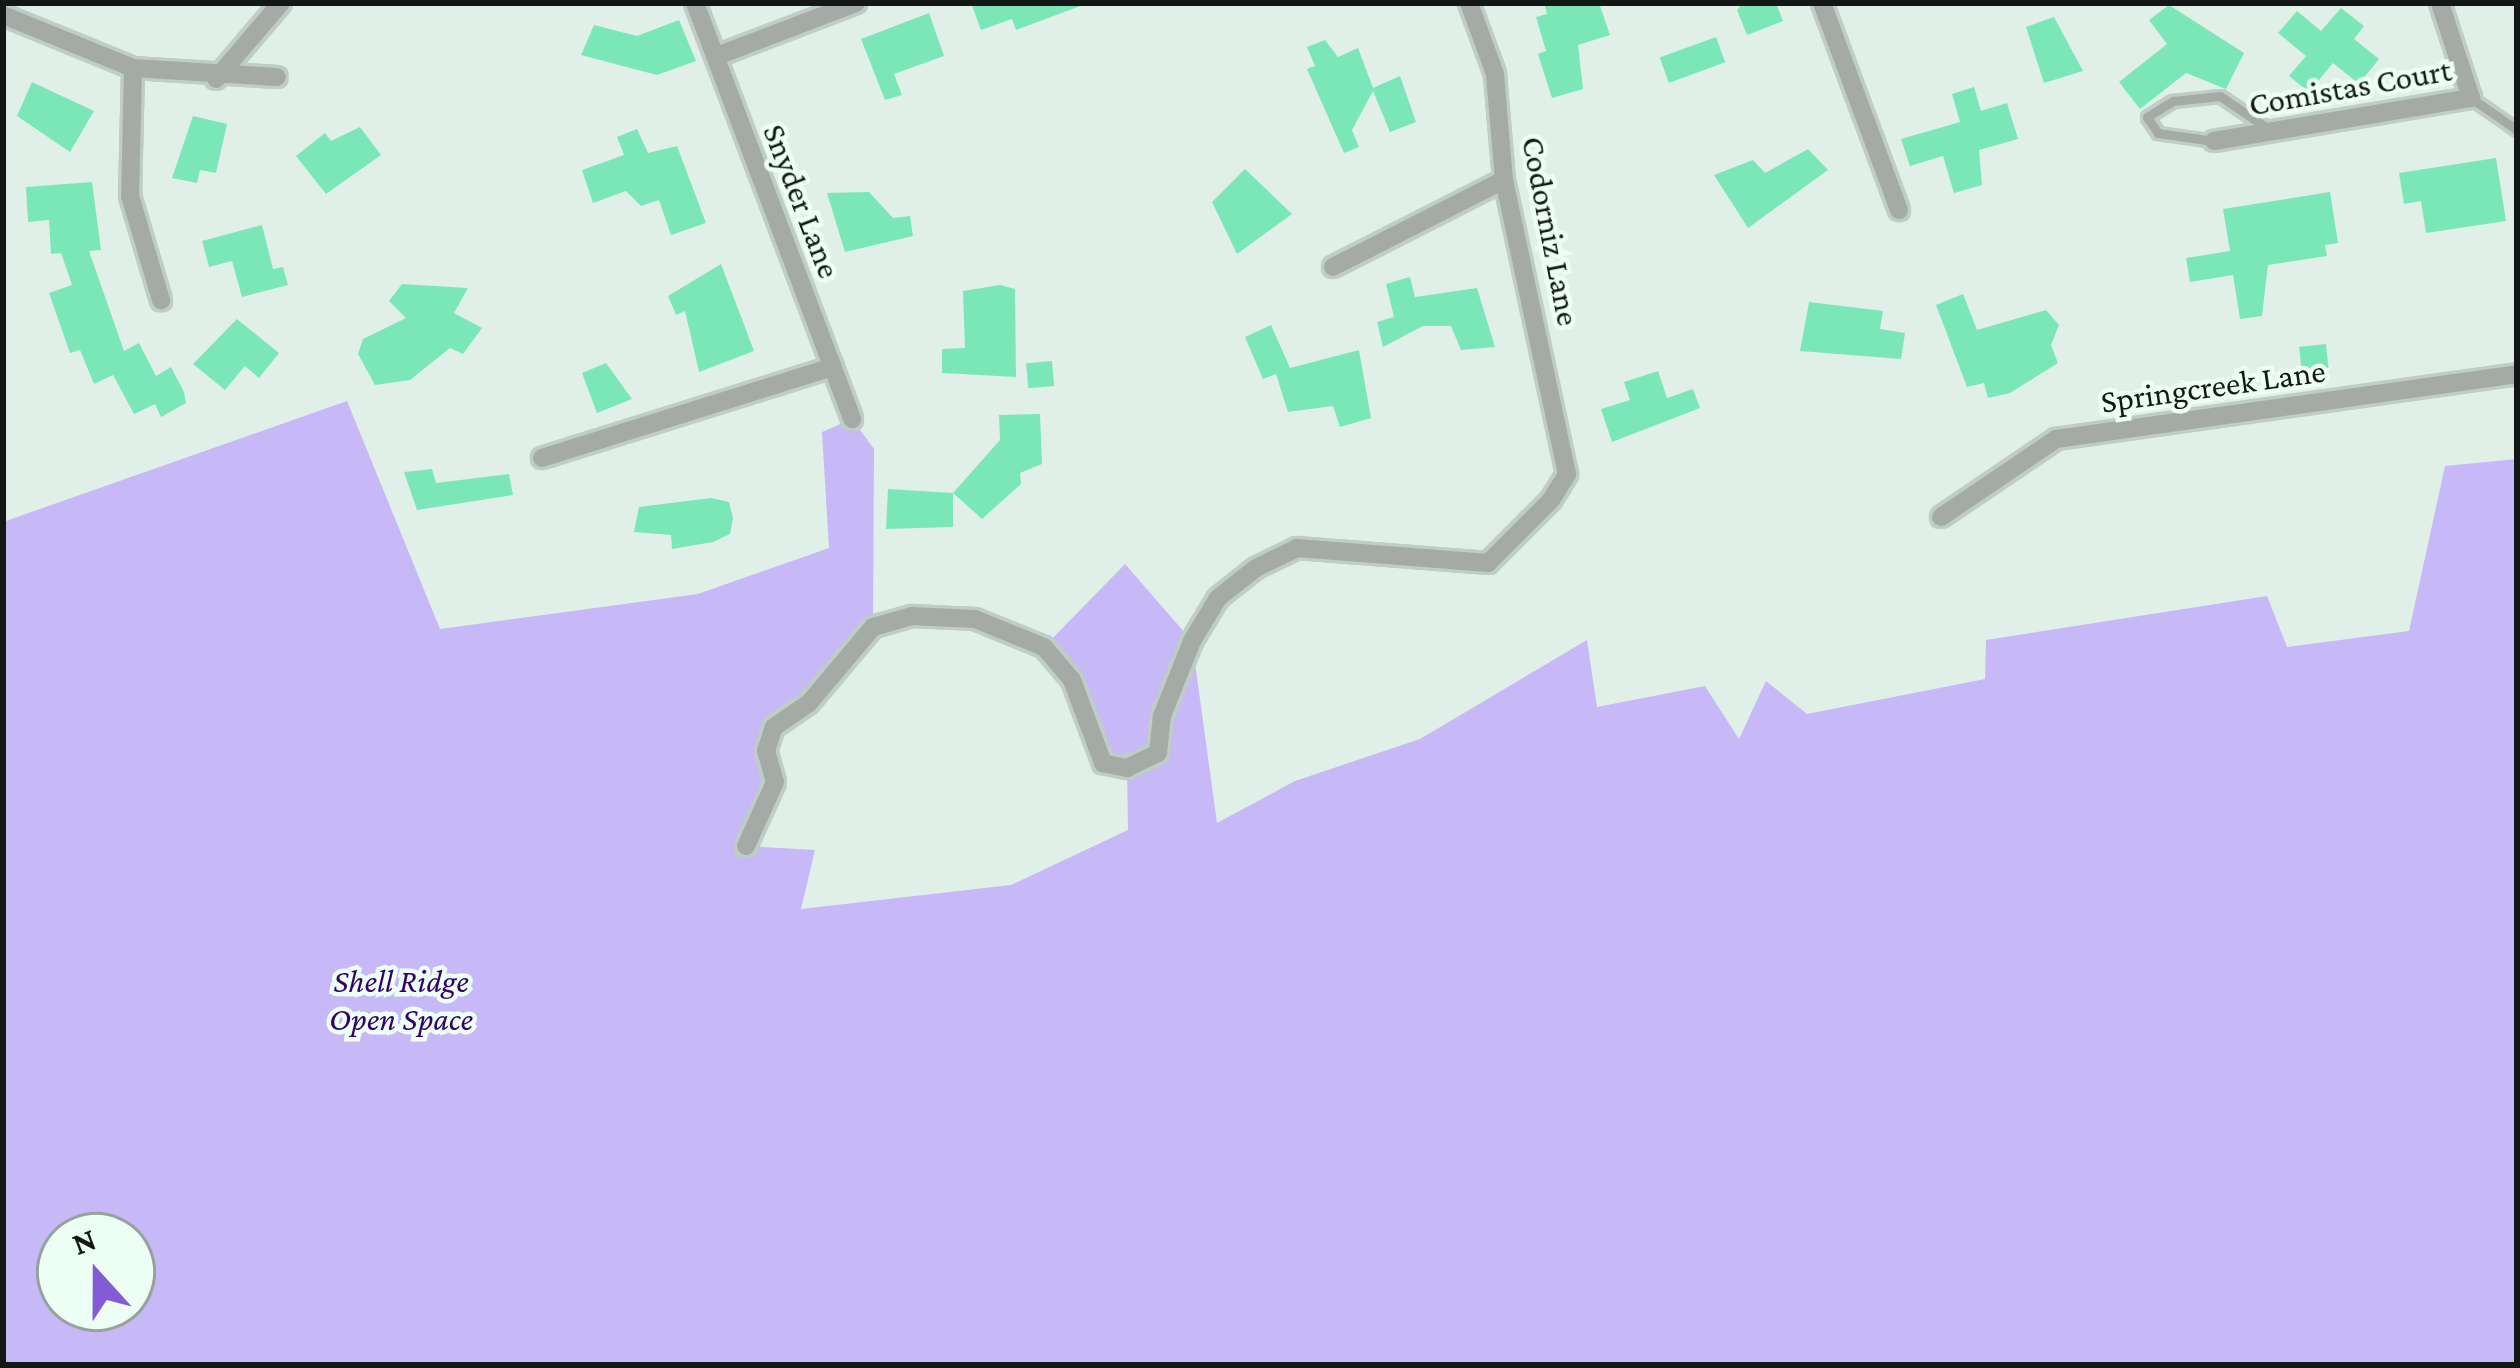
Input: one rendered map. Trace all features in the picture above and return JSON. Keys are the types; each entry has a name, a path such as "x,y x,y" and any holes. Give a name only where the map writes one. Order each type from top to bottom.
{"street":[{"path":"216,80 281,3"},
{"name":"Snyder Lane","path":"695,3 852,419"},
{"path":"717,56 856,3"},
{"name":"Codorniz Lane","path":"746,846 775,782 766,752 774,728 809,703 873,627 912,616 975,620 1044,647 1072,680 1102,763 1127,768 1158,753 1162,716 1192,641 1217,598 1256,568 1297,548 1488,563 1568,474 1504,179 1495,74 1469,3"},
{"path":"1822,3 1899,210"},
{"name":"Comistas Court","path":"2214,141 2471,98 2440,3"},
{"path":"3,15 134,68 216,80 277,77"},
{"path":"134,68 130,196 161,300"},
{"path":"1333,267 1504,179"},
{"path":"542,458 833,367"},
{"name":"Springcreek Lane","path":"1941,517 2056,439 2517,374"}],"lane":[{"path":"2214,141 2158,133 2147,117 2173,101 2220,96 2272,131"},
{"path":"2471,98 2517,130"}],"green space":[{"name":"Shell Ridge Open Space","path":"347,401 440,629 698,594 829,548 822,432 852,419 874,449 873,627 774,728 775,782 747,846 815,850 801,909 1011,885 1128,830 1127,769 1103,763 1072,680 1044,647 1125,564 1192,641 1217,823 1295,781 1420,739 1587,640 1597,707 1705,686 1739,739 1766,681 1807,714 1985,679 1986,640 2267,596 2287,647 2409,631 2445,466 2517,459 2517,1365 3,1365 3,522"}],"building":[{"path":"971,3 1083,5 1016,30 1012,19 981,30"},
{"path":"1544,3 1599,3 1610,35 1578,45 1583,89 1552,98 1538,54 1546,51 1536,17 1547,14"},
{"path":"1743,3 1776,3 1783,21 1747,35 1737,10"},
{"path":"2169,5 2244,53 2226,89 2186,73 2140,109 2119,82 2167,44 2149,20"},
{"path":"2341,8 2364,26 2354,39 2379,59 2359,84 2333,63 2309,92 2289,76 2306,56 2278,33 2297,11 2321,31"},
{"path":"929,13 944,56 894,74 902,95 885,100 861,39"},
{"path":"2054,17 2083,71 2044,83 2026,27"},
{"path":"679,20 696,61 657,75 581,55 594,25 637,36"},
{"path":"1716,37 1725,62 1669,83 1660,58"},
{"path":"1325,40 1338,57 1358,48 1373,88 1400,76 1416,122 1390,132 1373,91 1352,130 1359,147 1344,153 1307,69 1315,66 1307,47"},
{"path":"32,82 94,111 70,152 17,116"},
{"path":"1974,87 1981,111 2007,103 2018,139 1979,150 1982,185 1954,193 1943,156 1910,166 1901,139 1960,122 1952,94"},
{"path":"193,116 227,124 216,173 200,170 197,183 172,178"},
{"path":"360,127 381,155 326,194 296,156 325,133 331,141"},
{"path":"637,129 648,153 677,146 706,223 671,235 659,200 641,206 626,191 593,203 582,170 624,155 617,137"},
{"path":"1808,149 1828,170 1748,228 1714,175 1753,160 1765,173"},
{"path":"2496,158 2506,221 2426,233 2421,201 2404,204 2399,173"},
{"path":"1245,169 1292,214 1237,254 1212,202"},
{"path":"92,182 101,250 89,251 124,351 139,343 156,376 171,367 184,392 186,403 161,417 155,404 134,414 113,375 94,384 80,350 70,353 49,293 72,285 61,253 51,254 49,220 28,222 26,187"},
{"path":"869,192 893,218 910,216 913,236 845,252 827,193"},
{"path":"2330,192 2338,243 2325,245 2327,256 2268,265 2262,316 2240,319 2233,275 2190,282 2186,258 2230,251 2223,209"},
{"path":"262,225 273,269 283,267 288,285 242,297 232,261 209,267 202,241"},
{"path":"721,264 754,351 699,372 685,311 676,315 668,296"},
{"path":"1410,277 1415,297 1477,288 1495,347 1461,350 1451,326 1423,326 1383,347 1377,322 1394,317 1386,284"},
{"path":"402,284 468,288 454,313 482,328 463,354 450,348 410,380 375,385 358,354 363,339 406,318 389,301"},
{"path":"1000,285 1015,289 1016,377 942,373 942,349 965,348 963,291"},
{"path":"1963,294 1977,330 2046,310 2059,325 2051,345 2058,363 2010,393 1988,398 1984,383 1967,387 1936,305"},
{"path":"1809,302 1883,311 1880,329 1905,333 1901,359 1800,351"},
{"path":"237,319 279,353 259,378 245,366 225,390 193,364"},
{"path":"1271,325 1290,368 1359,350 1371,418 1340,427 1333,406 1288,412 1276,374 1263,379 1245,337"},
{"path":"2326,344 2329,372 2302,375 2299,347"},
{"path":"1052,361 1054,386 1028,388 1026,363"},
{"path":"606,363 632,399 597,413 582,373"},
{"path":"1658,371 1667,398 1693,389 1700,408 1612,442 1601,409 1630,400 1624,382"},
{"path":"1040,414 1042,464 1020,473 1021,484 982,519 953,493 1000,440 999,415"},
{"path":"432,469 436,483 509,474 513,495 417,510 404,472"},
{"path":"888,489 953,493 953,527 886,529"},
{"path":"711,498 729,502 733,518 730,534 713,542 672,549 671,535 634,532 639,507"}]}
